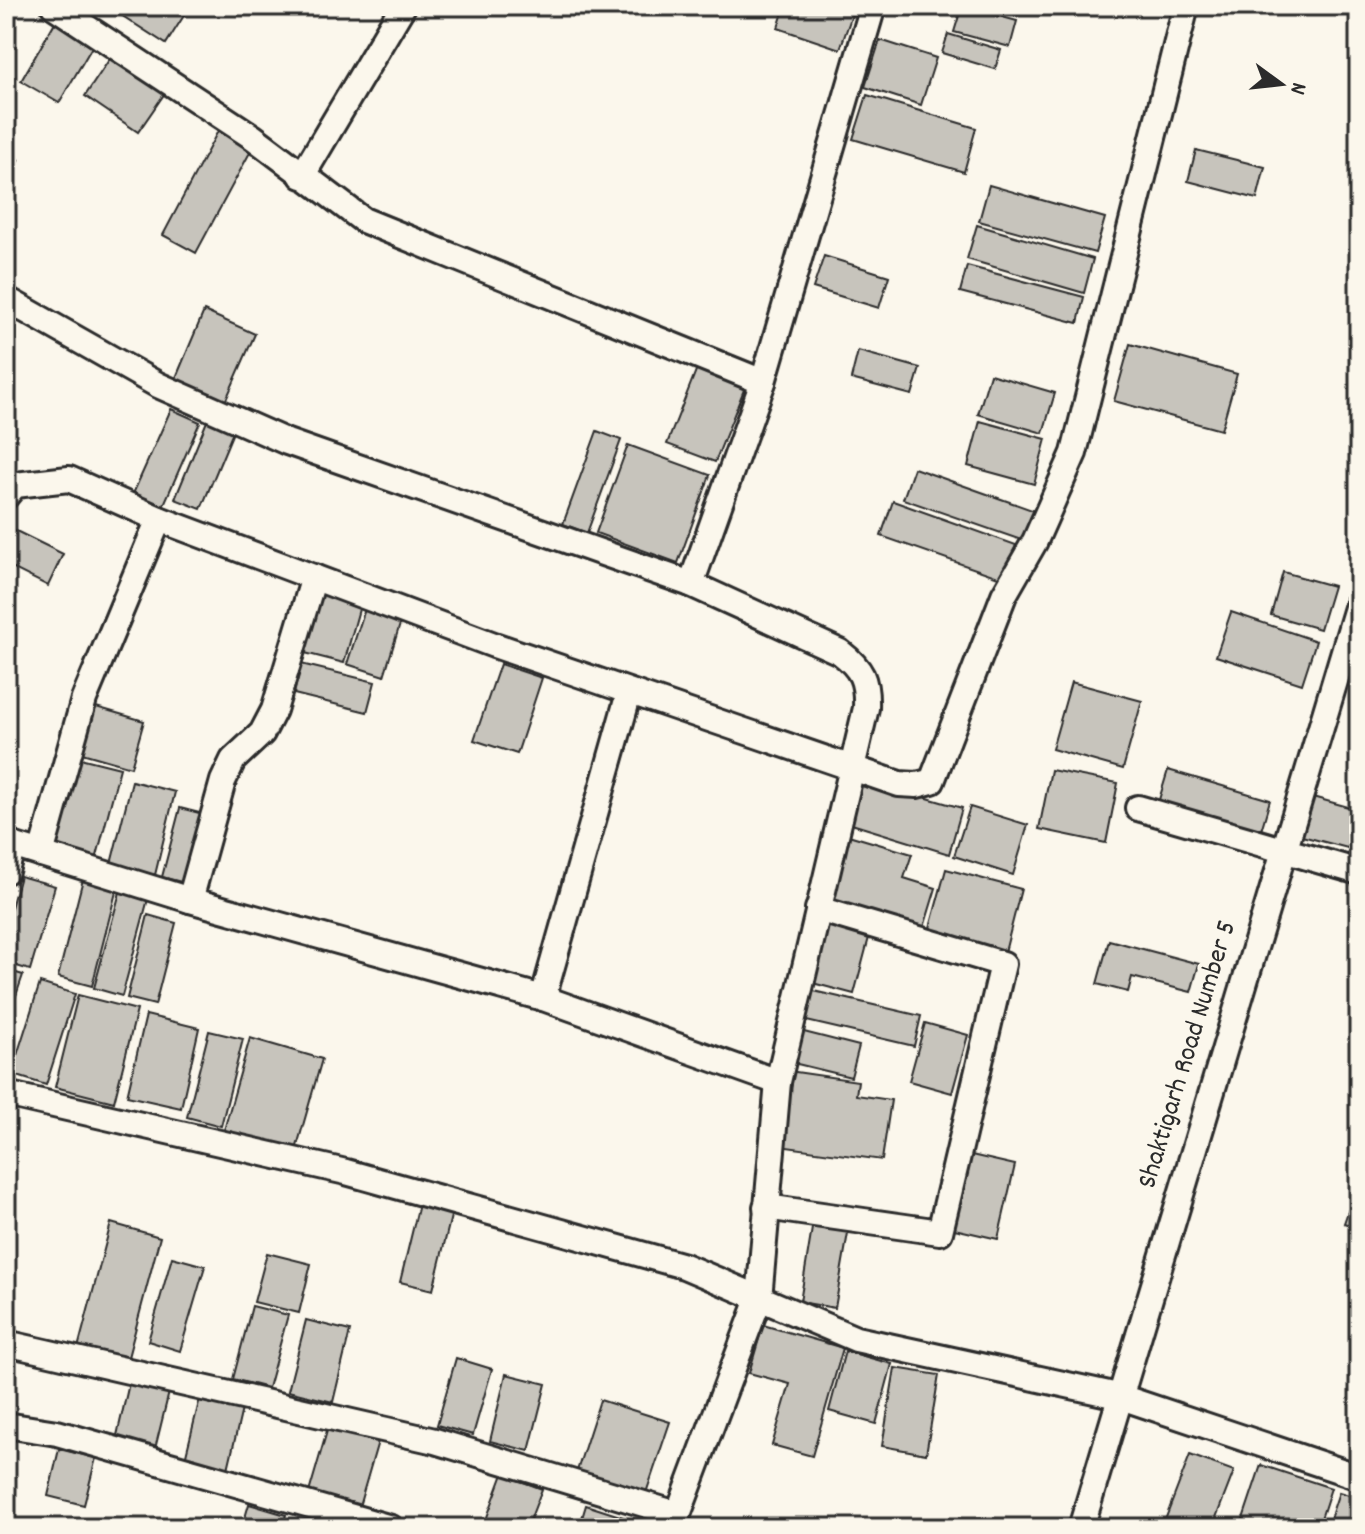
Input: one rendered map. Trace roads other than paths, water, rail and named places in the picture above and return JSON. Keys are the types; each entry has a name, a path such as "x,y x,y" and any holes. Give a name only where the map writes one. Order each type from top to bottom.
{"street":[{"path":"54,6 253,137 363,220 763,382"},
{"path":"302,176 403,6"},
{"path":"691,584 763,382 873,6"},
{"path":"6,496 15,485 69,479 159,519 629,693 899,784 917,785 932,781 1004,595 1040,530 1074,453 1186,6"},
{"path":"6,299 158,385 287,442 691,584 840,652 860,667 867,685 866,708 850,765 778,1082 759,1299 675,1521 435,1441 154,1374 6,1343"},
{"path":"41,854 84,699 159,519"},
{"path":"190,900 223,781 233,760 262,733 274,710 314,577"},
{"name":"Shaktigarh Road Number 5","path":"1081,1528 1118,1396 1359,601"},
{"path":"543,998 629,693"},
{"path":"1138,808 1359,872"},
{"path":"6,871 10,844 190,900 543,998 778,1082"},
{"path":"766,1207 940,1232 1003,964 818,909"},
{"path":"6,1094 346,1172 684,1266 856,1339 1118,1396 1359,1477"},
{"path":"6,1425 70,1437 391,1528"}]}
